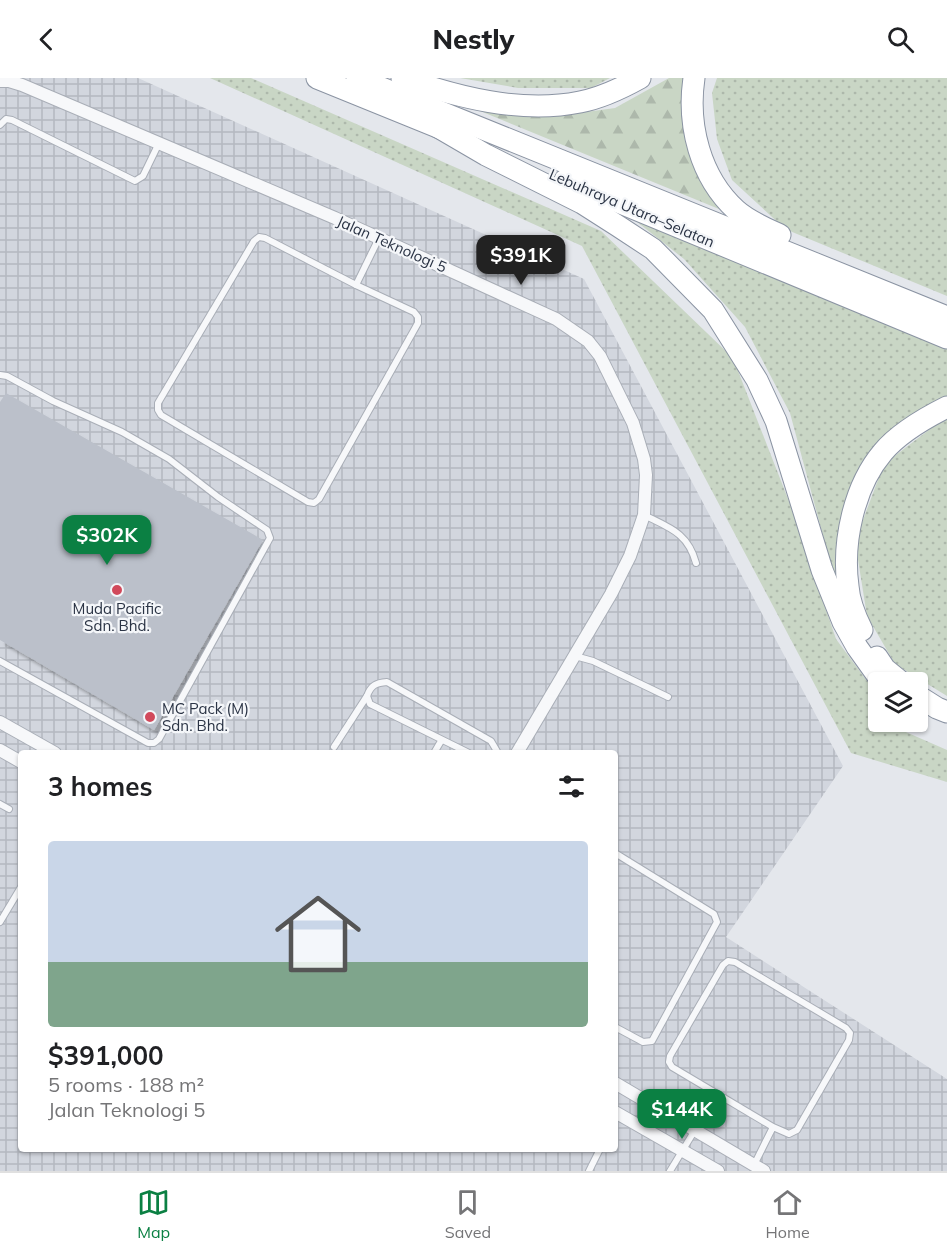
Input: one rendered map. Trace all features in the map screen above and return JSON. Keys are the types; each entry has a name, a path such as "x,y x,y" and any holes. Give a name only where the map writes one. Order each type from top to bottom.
{"highway":[{"name":"Lebuhraya Utara–Selatan","path":"317,78 947,338"},
{"name":"Lebuhraya Utara–Selatan","path":"357,78 938,313"},
{"path":"402,78 434,89 498,103 542,105 580,102 621,89 640,78"},
{"path":"694,78 692,107 697,142 703,162 722,194 736,210 754,222 938,313"},
{"path":"438,127 486,156 582,202 653,249 713,310 767,400 776,421 822,570 843,622 857,648 875,672"},
{"path":"889,672 868,642 855,615 848,587 849,533 855,505 867,477 883,452 907,432 947,407"},
{"path":"928,702 947,712"},
{"path":"928,719 947,726"}],"street":[{"name":"Jalan Teknologi 5","path":"0,81 22,85 379,238 556,319 588,341 609,370 640,443 646,475 644,515 630,556 612,594 519,750"},
{"path":"0,722 51,750"},
{"path":"0,750 18,760"},
{"path":"618,1085 759,1168"},
{"path":"618,1117 718,1171"}],"lane":[{"path":"0,125 6,119 12,120 135,181 143,176 159,143"},
{"path":"265,238 356,285 414,312 419,320 317,501 308,502 159,412 158,404 256,239 265,238"},
{"path":"356,285 379,238"},
{"path":"0,375 7,376 53,401 122,432 169,459 218,497 267,530 270,538 159,739 154,743 148,742 0,661"},
{"path":"644,515 684,537 693,552 696,563"},
{"path":"574,656 593,661 668,697"},
{"path":"334,747 370,689 377,683 387,682 491,741 496,750"},
{"path":"367,696 370,704 462,750"},
{"path":"436,750 441,741"},
{"path":"0,804 9,809"},
{"path":"618,855 714,914 717,922 652,1041 643,1042 618,1029"},
{"path":"0,922 18,892"},
{"path":"728,961 735,962 846,1028 850,1034 849,1040 797,1130 789,1134 773,1127 672,1067 669,1062 675,1046 723,965 728,961"},
{"path":"759,1168 773,1127"},
{"path":"670,1171 695,1130"},
{"path":"589,1171 598,1152"}],"shaded area":[{"path":"0,78 138,78 584,279 843,766 726,937 947,1079 947,1171 0,1171"}],"green space":[{"path":"210,78 251,78 601,231 733,358 790,504 836,639 868,682 868,732 906,732 947,750 947,782 851,753 582,246"},
{"path":"460,78 610,78 591,88 518,88"},
{"path":"669,78 693,78 686,104 736,216 463,104 550,117 615,108"},
{"path":"717,78 947,78 947,296 785,229 732,180 717,139 712,93"},
{"path":"627,214 947,344 947,398 907,417 870,455 848,501 836,547 842,596 839,595 790,413 745,327 684,259"},
{"path":"947,419 947,696 928,684 928,672 908,672 895,664 867,616 855,541 884,464 938,423"}],"building":[{"name":"Muda Pacific Sdn. Bhd.","path":"6,393 263,540 154,730 0,640 0,402"}],"place":[{"name":"Muda Pacific Sdn. Bhd.","path":"117,590"},
{"name":"MC Pack (M) Sdn. Bhd.","path":"150,717"}]}
